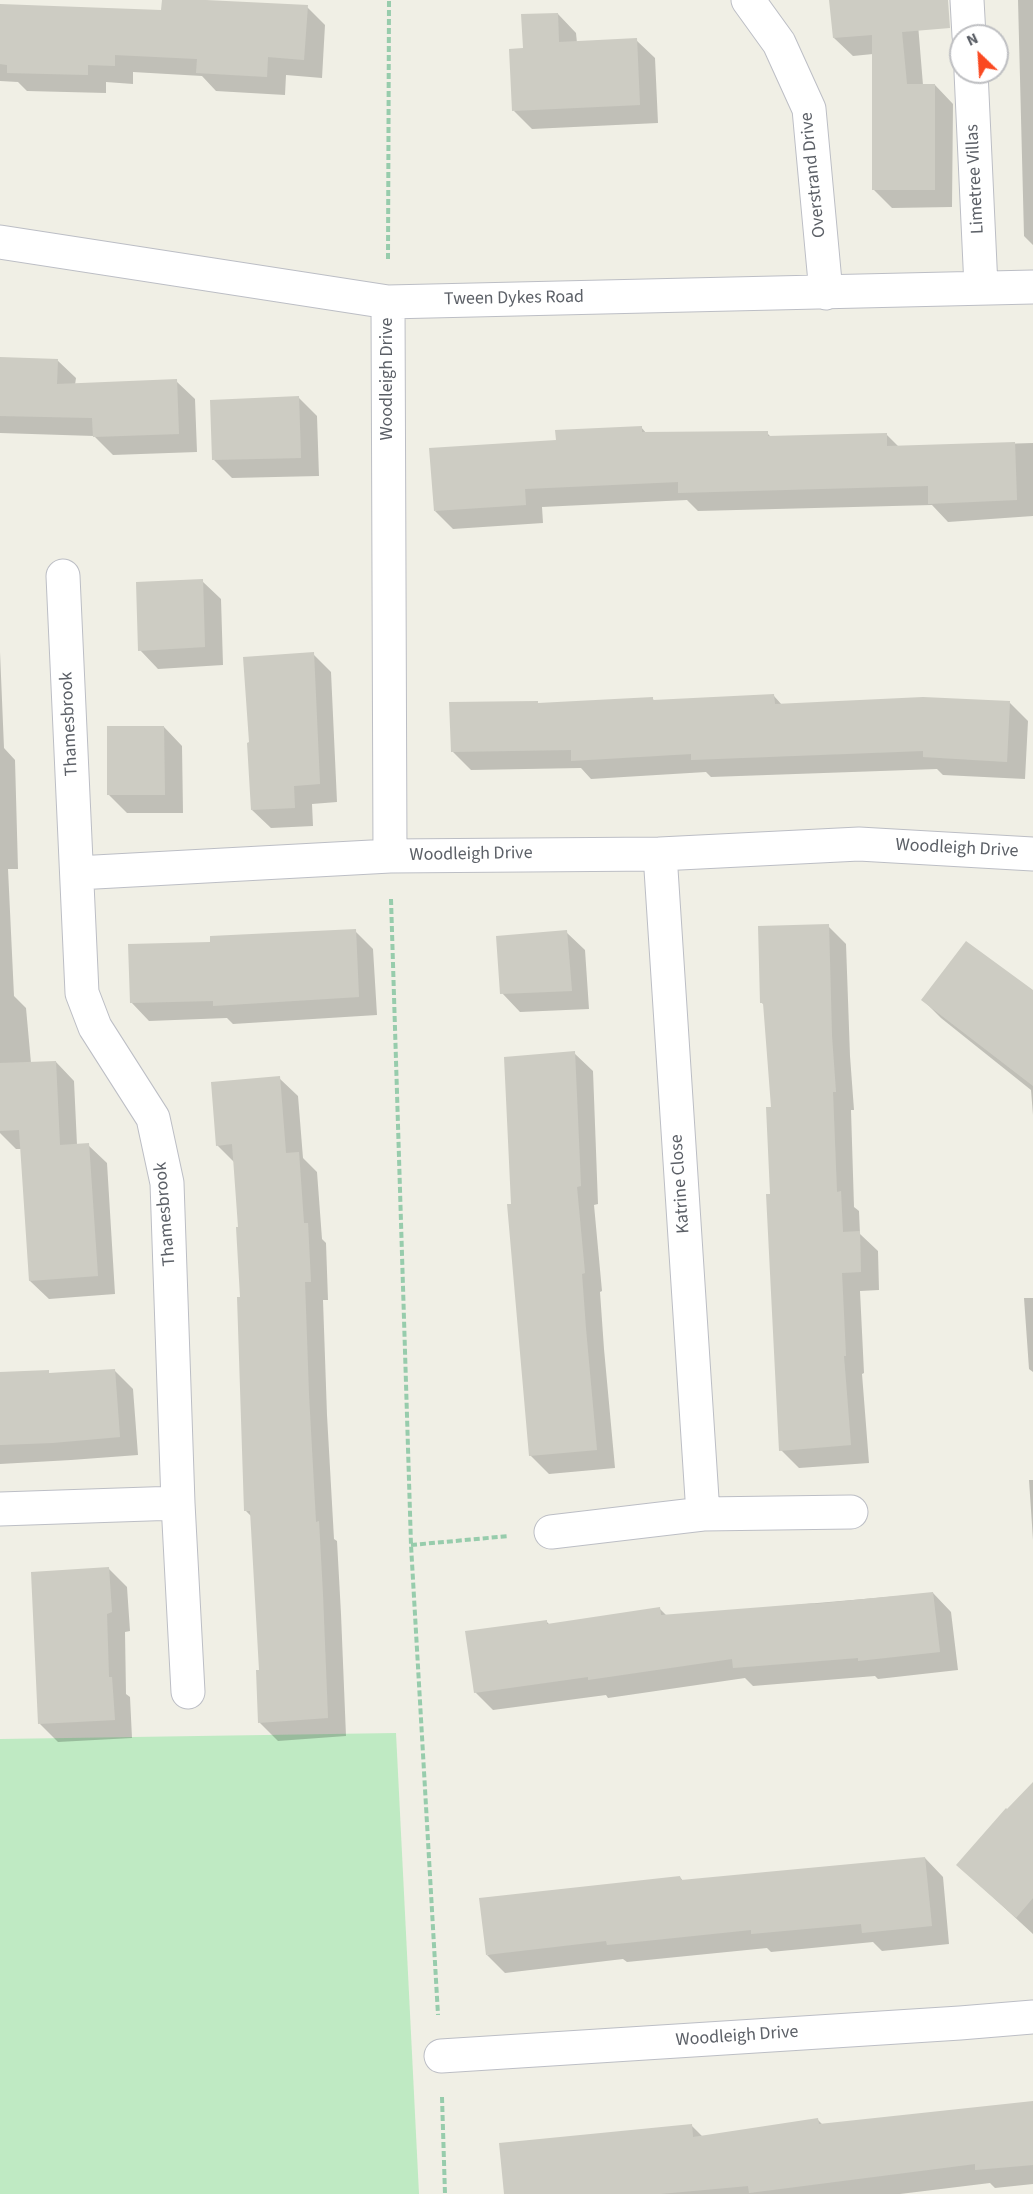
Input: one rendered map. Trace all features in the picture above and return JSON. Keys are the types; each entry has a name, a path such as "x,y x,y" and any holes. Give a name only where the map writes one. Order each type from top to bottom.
{"street":[{"name":"Overstrand Drive","path":"748,0 779,43 809,109 826,293"},
{"path":"967,0 968,24"},
{"name":"Limetree Villas","path":"972,84 981,287"},
{"name":"Tween Dykes Road","path":"0,242 388,302 1033,287"},
{"name":"Woodleigh Drive","path":"388,302 390,856 660,854 859,844 1033,854"},
{"name":"Thamesbrook","path":"63,576 82,993 95,1027 153,1118 167,1183 178,1503 188,1692"},
{"name":"Katrine Close","path":"660,854 703,1514"},
{"path":"77,873 390,856"},
{"path":"0,1509 178,1503"},
{"path":"551,1532 703,1514 851,1512"},
{"name":"Woodleigh Drive","path":"441,2056 1033,2017"}],"path":[{"path":"388,302 389,0"},
{"path":"390,856 411,1545 441,2056 445,2194"},
{"path":"411,1545 551,1532"}],"green space":[{"path":"396,1733 419,2194 0,2194 0,1739"}],"building":[{"path":"162,0 308,5 304,60 268,57 267,77 196,73 197,59 115,55 115,66 88,65 88,75 7,73 7,65 0,64 0,4 161,10"},
{"path":"829,0 948,0 949,28 902,32 907,84 935,84 935,190 872,190 872,35 833,38"},
{"path":"558,13 559,42 637,38 640,105 512,111 509,49 523,48 521,14"},
{"path":"0,357 58,359 57,384 177,379 179,434 93,437 92,418 0,416"},
{"path":"299,396 301,458 212,460 210,400"},
{"path":"642,426 642,432 768,431 768,436 887,433 887,446 1015,442 1017,500 928,504 928,486 678,493 678,482 525,489 526,505 434,511 429,448 556,440 555,430"},
{"path":"203,579 205,647 138,651 136,582"},
{"path":"314,652 320,784 294,786 295,808 251,810 243,657"},
{"path":"774,694 775,704 923,697 1010,701 1007,762 923,757 923,751 691,760 691,754 571,761 571,750 451,752 449,702 538,701 538,703"},
{"path":"107,726 164,726 165,795 107,795"},
{"path":"829,924 836,1092 833,1092 837,1192 841,1191 843,1232 860,1231 861,1272 842,1273 846,1356 844,1356 851,1445 779,1451 766,1194 770,1194 766,1107 771,1107 763,1003 760,1003 758,926"},
{"path":"356,929 359,997 213,1006 213,1001 130,1003 128,944 210,942 210,936"},
{"path":"567,930 572,991 500,994 496,936"},
{"path":"966,941 1033,990 1033,1086 921,1000"},
{"path":"575,1051 581,1186 577,1187 597,1450 529,1456 507,1204 511,1204 504,1057"},
{"path":"56,1061 60,1145 89,1143 98,1276 29,1281 19,1130 0,1131 0,1063"},
{"path":"280,1076 286,1153 299,1152 304,1223 308,1223 311,1282 305,1282 309,1395 316,1522 319,1521 328,1718 258,1723 256,1670 259,1670 250,1511 244,1511 237,1297 240,1297 236,1227 238,1227 232,1144 216,1146 211,1082"},
{"path":"115,1369 120,1437 0,1445 0,1372 49,1370 49,1373"},
{"path":"109,1567 112,1612 107,1614 109,1677 112,1677 115,1720 38,1724 31,1572"},
{"path":"933,1592 940,1652 858,1661 858,1658 733,1668 732,1659 588,1680 588,1677 474,1693 465,1631 547,1620 547,1624 660,1607 661,1615 814,1604"},
{"path":"1033,1782 1033,1898 1016,1918 956,1865 1006,1808"},
{"path":"925,1857 932,1926 862,1933 861,1924 751,1934 751,1930 607,1945 606,1941 486,1955 479,1898 680,1876 681,1880"},
{"path":"1033,2101 1033,2165 975,2170 975,2164 749,2193 748,2186 660,2194 504,2194 499,2143 692,2124 693,2137 818,2118 819,2124"}]}
